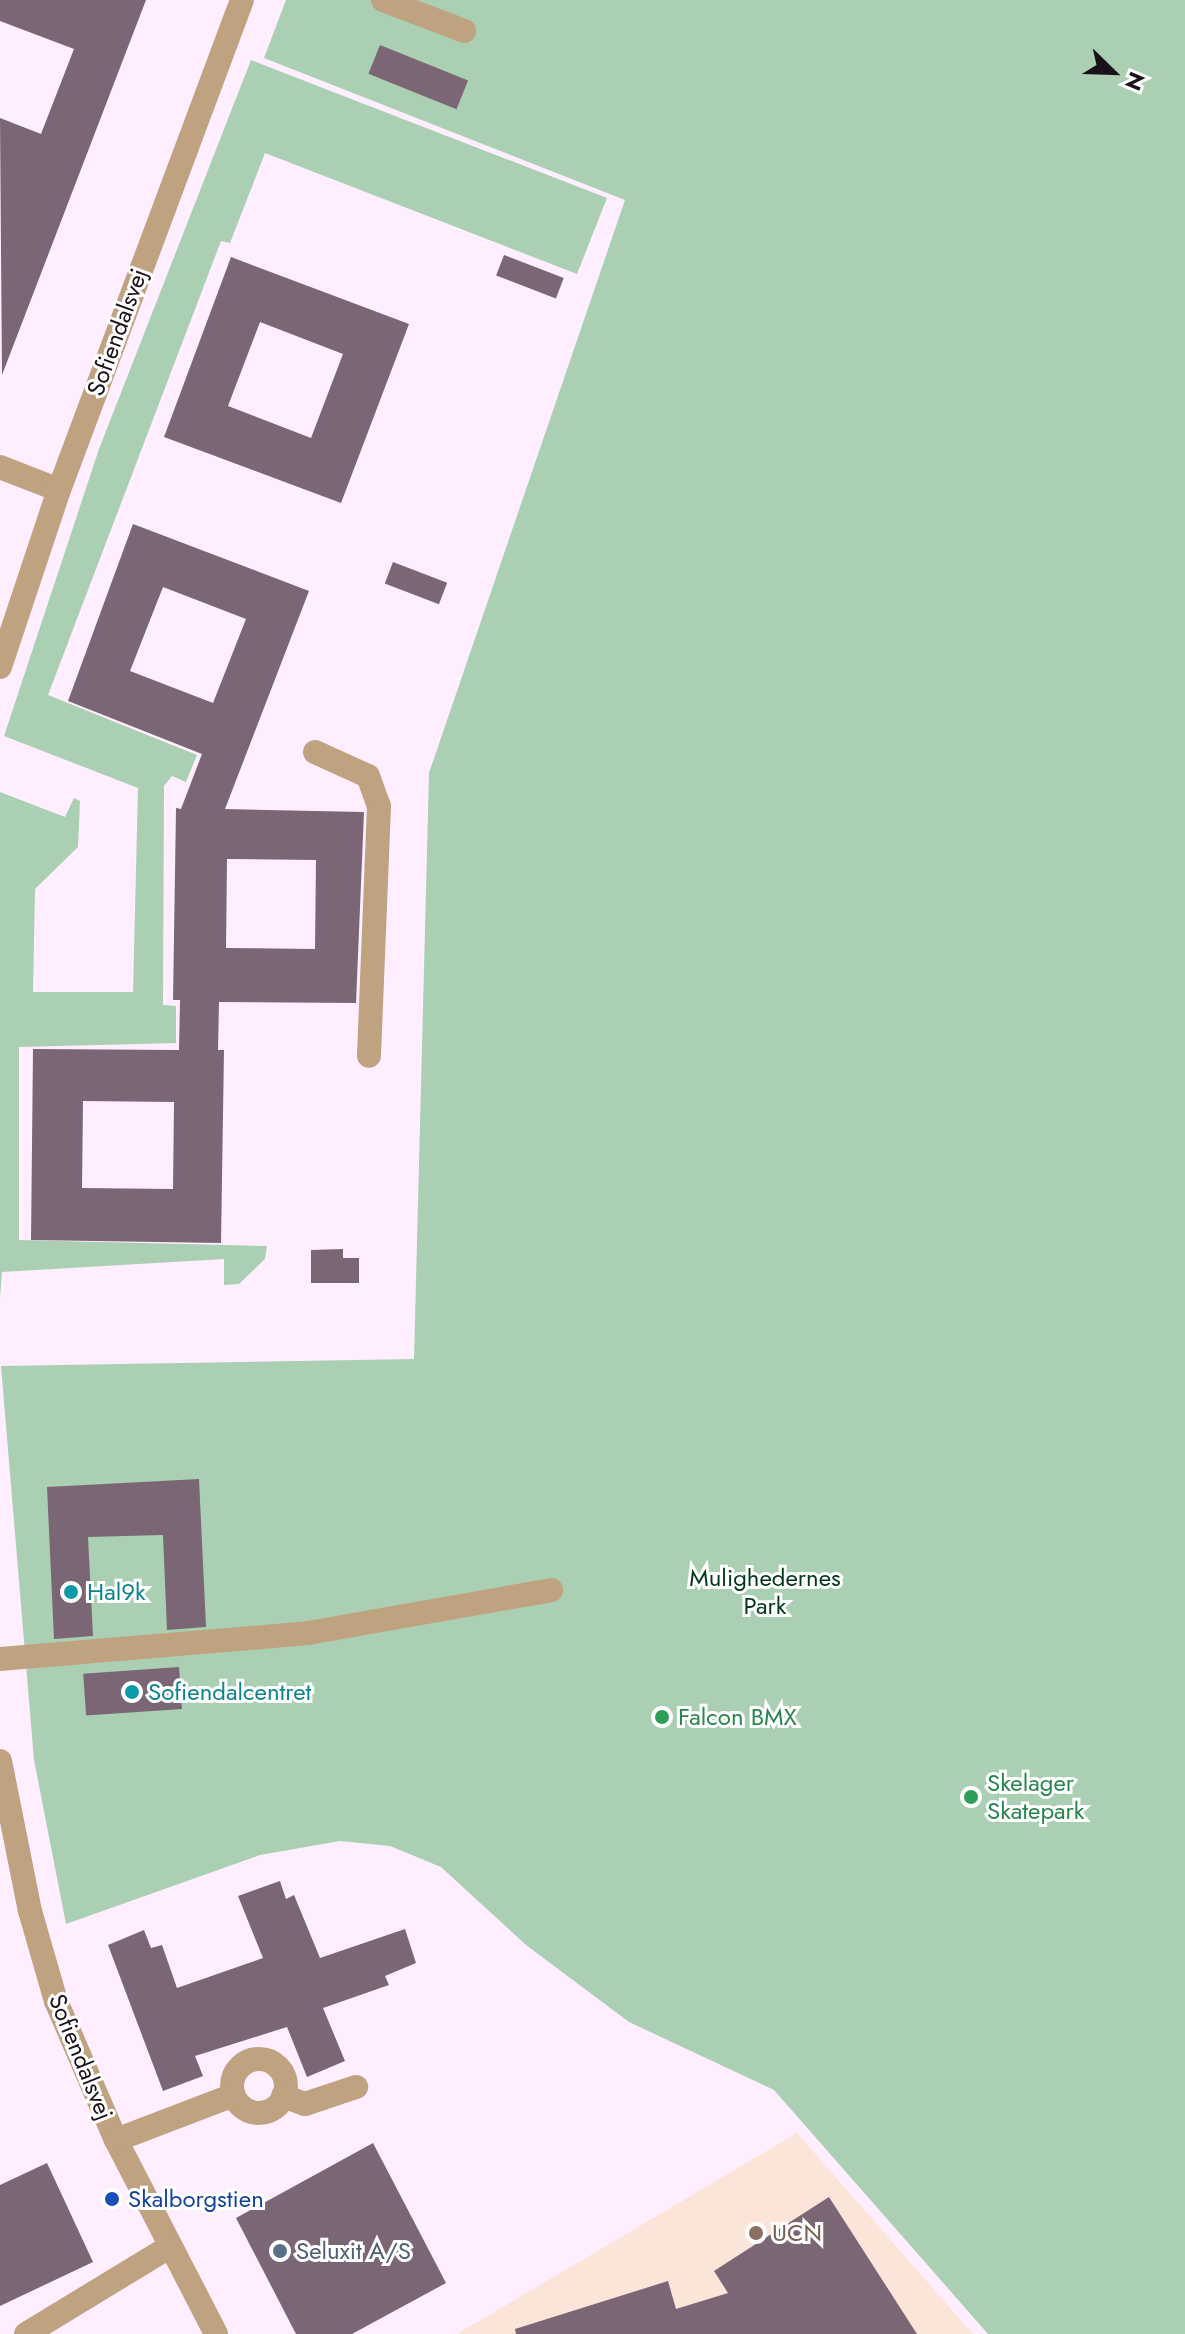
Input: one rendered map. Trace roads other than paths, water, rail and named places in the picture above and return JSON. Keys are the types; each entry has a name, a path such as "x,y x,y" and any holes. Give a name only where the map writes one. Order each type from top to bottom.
{"street":[{"name":"Sofiendalsvej","path":"0,667 59,490 242,0"},
{"path":"383,0 464,31"},
{"path":"0,467 59,490"},
{"path":"315,752 368,776 379,806 369,1056"},
{"path":"0,1659 308,1633 551,1590"},
{"name":"Sofiendalsvej","path":"0,1761 30,1911 56,2001 116,2140 216,2334"},
{"path":"266,2060 281,2070 286,2086 283,2096 268,2112 251,2113 234,2095 236,2071 249,2061 266,2060"},
{"path":"283,2096 305,2104 356,2087"},
{"path":"116,2140 234,2095"},
{"path":"26,2334 169,2247"}],"place":[{"name":"Hal9k","path":"71,1592"},
{"name":"Sofiendalcentret","path":"132,1692"},
{"name":"Falcon BMX","path":"662,1717"},
{"name":"Skelager Skatepark","path":"971,1797"},
{"name":"Skalborgstien","path":"112,2199"},
{"name":"UCN","path":"756,2233"},
{"name":"Seluxit A/S","path":"280,2251"}],"park label":[{"name":"Mulighedernes Park","path":"765,1592"}]}
